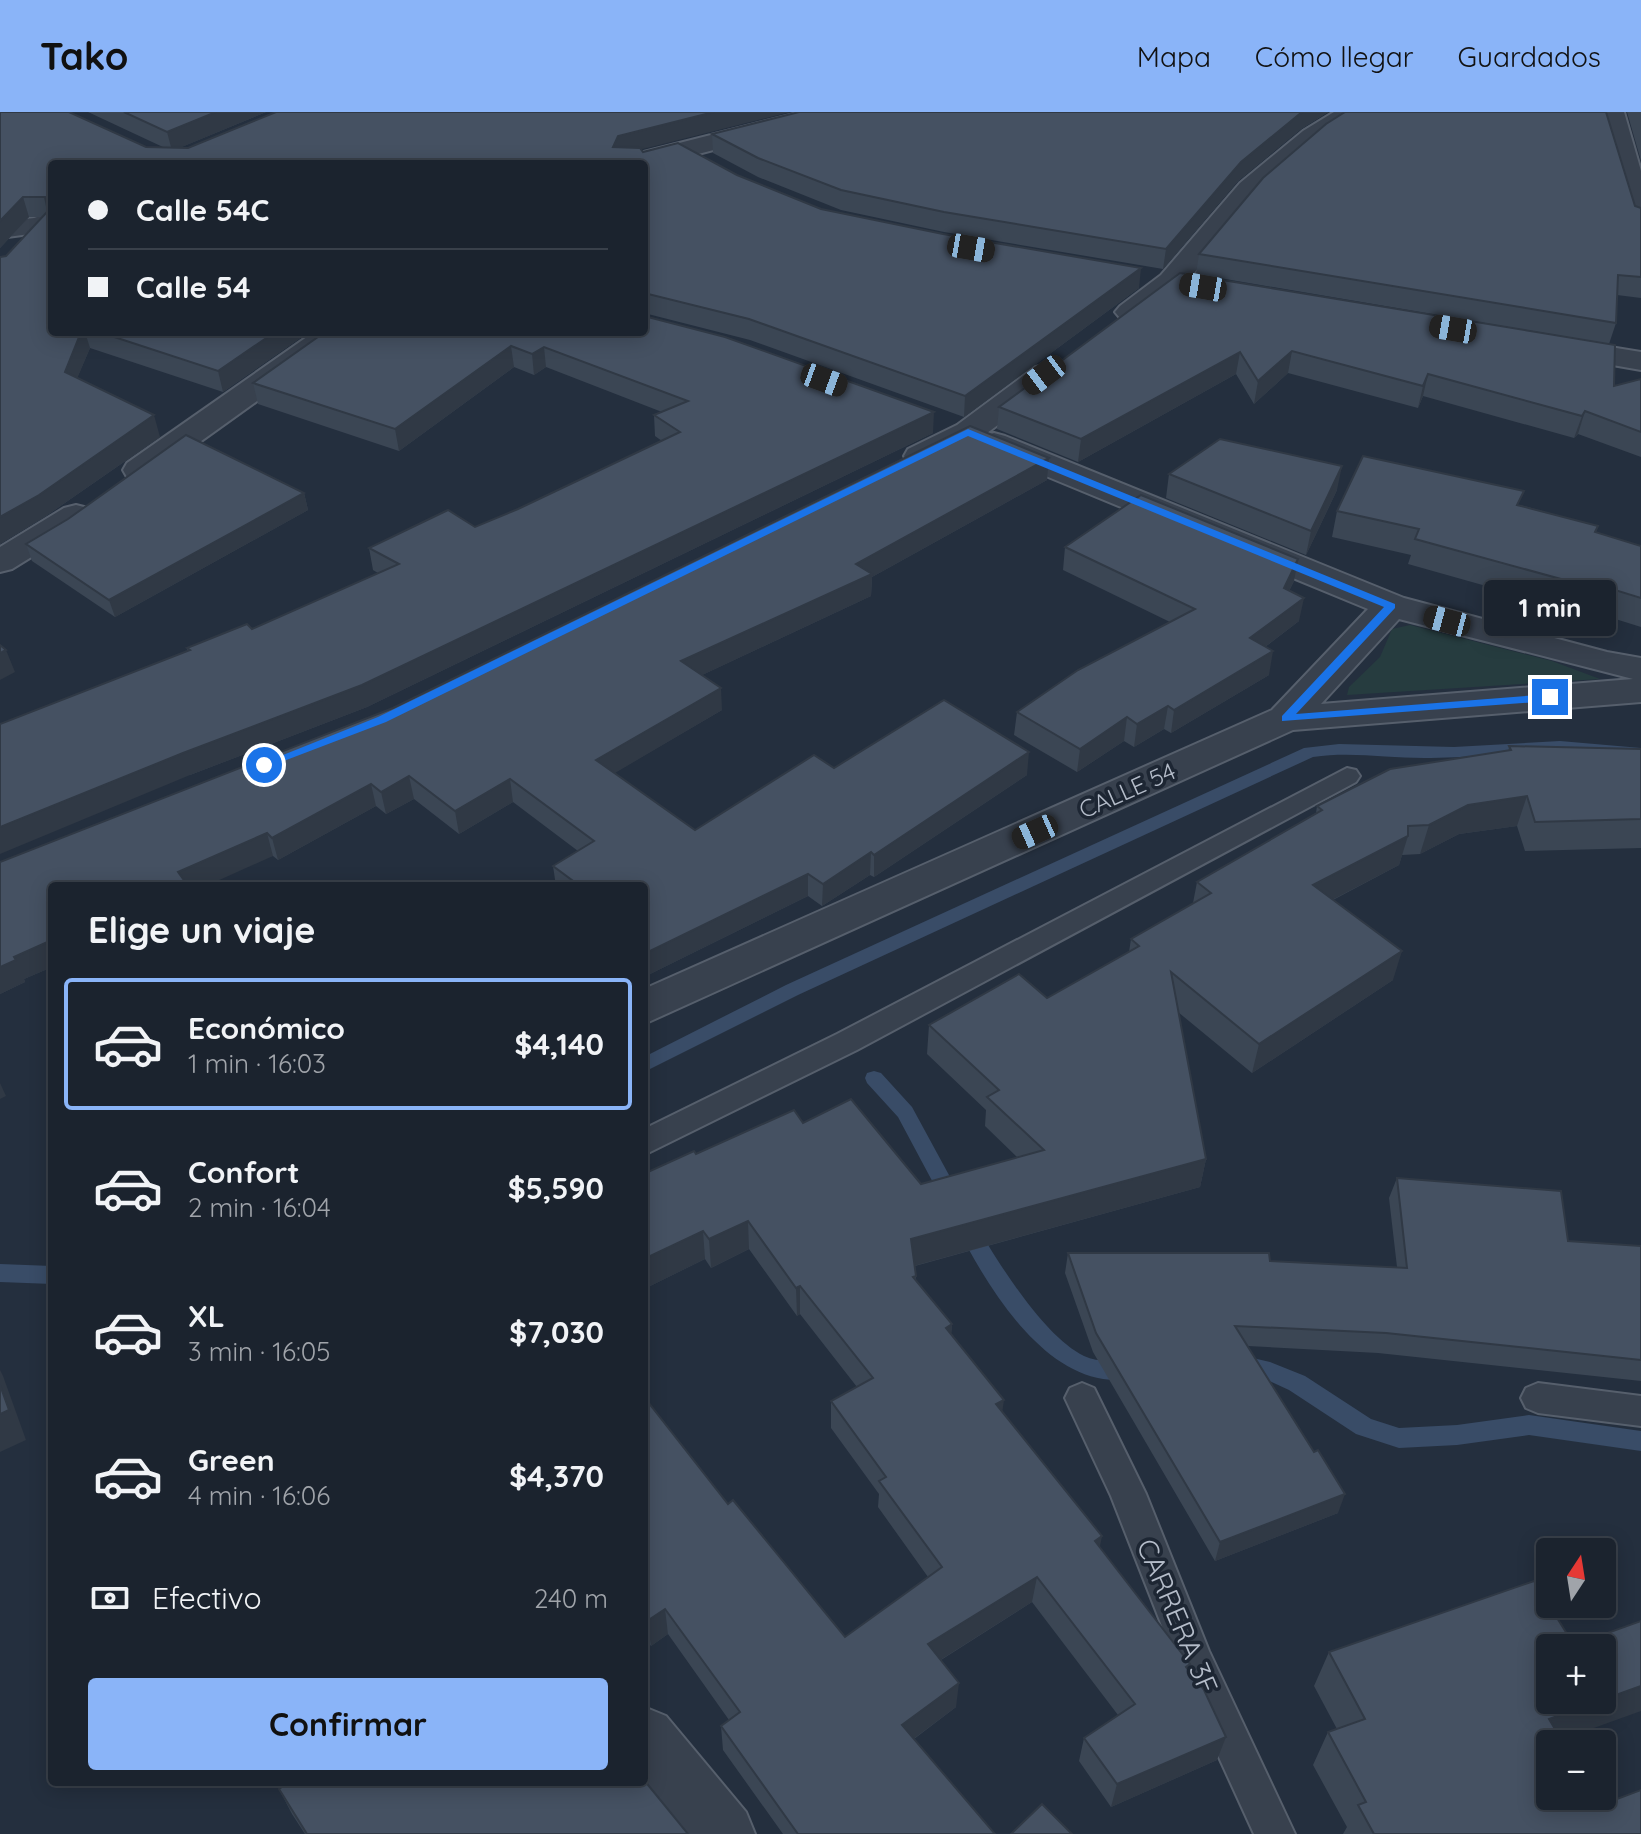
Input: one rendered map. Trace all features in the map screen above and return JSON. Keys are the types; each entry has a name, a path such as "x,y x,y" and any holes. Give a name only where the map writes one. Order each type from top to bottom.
{"street":[{"path":"646,160 832,112"},
{"path":"1108,328 1172,281 1249,189 1312,136 1352,112"},
{"path":"1611,112 1641,218"},
{"path":"683,151 722,172"},
{"path":"0,230 46,223"},
{"path":"10,257 46,223"},
{"path":"0,562 106,493 328,336"},
{"path":"1531,343 1641,361"},
{"path":"896,467 968,432 1070,357"},
{"path":"925,416 1391,606 1605,663 1641,669"},
{"path":"1286,719 1391,606"},
{"name":"CALLE 54","path":"648,1006 1286,719 1641,690"},
{"path":"648,1742 724,1834"}],"lane":[{"path":"648,1141 847,1042 1347,776"},
{"name":"CARRERA 3F","path":"1082,1398 1128,1494 1193,1659 1275,1834"},
{"path":"1538,1398 1641,1411"}],"green space":[{"path":"1410,625 1552,661 1600,679 1347,695 1349,687 1380,657 1392,629"}],"building":[{"path":"0,112 69,112 146,147 188,148 276,112 714,112 618,136 613,147 640,148 643,152 678,143 737,175 821,209 943,234 1141,268 965,396 749,319 648,294 648,160 48,160 48,211 45,197 23,197 0,221"},
{"path":"124,112 216,112 167,132"},
{"path":"799,112 1302,112 1241,162 1166,249 944,212 841,190 758,158 712,134"},
{"path":"1345,112 1606,112 1635,206 1641,208 1641,277 1618,275 1616,323 1199,254 1263,178 1326,124"},
{"path":"48,211 48,336 79,336 65,372 154,415 39,495 0,517 0,257 6,256"},
{"path":"1180,273 1615,345 1614,386 1641,379 1641,432 1585,411 1582,416 1428,374 1423,386 1292,351 1258,381 1240,352 1081,439 999,407"},
{"path":"648,317 725,337 934,412 362,685 0,827 0,724 190,650 187,648 247,624 252,629 399,564 369,548 448,510 475,527 518,509 680,432 654,415 688,401 544,347 532,354 511,346 395,429 253,383 319,336 648,336"},
{"path":"111,336 269,336 218,371"},
{"path":"970,426 1049,458 856,564 872,574 681,661 721,688 596,760 695,830 814,755 834,768 944,700 1029,752 874,855 871,852 823,884 808,874 648,952 648,882 575,882 553,866 594,841 510,779 455,811 409,776 381,792 371,784 272,838 267,833 178,872 185,882 48,882 48,942 0,967 0,862 393,708"},
{"path":"186,435 304,493 109,600 26,544 68,519"},
{"path":"1220,439 1342,466 1311,531 1169,474"},
{"path":"1363,456 1524,491 1517,505 1598,526 1595,532 1641,546 1641,598 1415,539 1419,529 1337,511"},
{"path":"1141,495 1298,559 1284,588 1304,598 1250,638 1273,651 1174,710 1168,706 1137,724 1127,717 1080,749 1017,712 1078,670 1195,609 1065,547"},
{"path":"1509,746 1641,749 1641,819 1535,822 1527,796 1468,805 1429,825 1408,826 1408,836 1313,885 1402,951 1259,1044 1171,972 1206,1159 911,1239 916,1276 913,1277 952,1324 946,1328 1004,1400 996,1404 1102,1536 1095,1541 1190,1664 1186,1667 1204,1690 1226,1737 1117,1784 1084,1738 1135,1704 1037,1577 928,1644 959,1683 902,1725 995,1834 798,1834 721,1726 740,1712 665,1609 648,1620 648,1402 728,1504 733,1500 845,1637 942,1567 879,1481 886,1477 831,1401 873,1378 800,1286 796,1288 748,1221 709,1239 703,1231 648,1257 648,1172 794,1110 803,1123 851,1099 921,1184 1044,1150 987,1097 999,1090 929,1025 1019,974 1047,998 1139,946 1131,939 1211,893 1197,882 1322,810 1317,806 1390,769 1511,750"},
{"path":"1397,1178 1561,1191 1568,1241 1641,1246 1641,1360 1386,1333 1235,1326 1314,1452 1318,1450 1345,1494 1220,1542 1096,1333 1068,1253 1269,1253 1270,1261 1407,1268"},
{"path":"0,1385 9,1410 0,1414"},
{"path":"1534,1581 1536,1618 1557,1618 1567,1634 1536,1634 1536,1714 1563,1714 1549,1719 1556,1730 1536,1730 1536,1810 1616,1810 1616,1799 1641,1790 1641,1834 1374,1834 1358,1805 1366,1802 1328,1732 1365,1719 1329,1652"},
{"path":"1641,1621 1641,1686 1616,1695 1616,1634 1605,1634"},
{"path":"648,1785 688,1834 307,1834 279,1789 283,1786"},
{"path":"1042,1804 1072,1834 1011,1834"}],"waterway":[{"path":"648,1063 792,990 1310,752 1339,749 1427,753 1587,746 1641,753"},
{"path":"874,1078 905,1112 952,1199"},
{"path":"968,1229 1031,1322 1062,1353 1087,1366 1125,1372"},
{"path":"0,1273 48,1275"},
{"path":"1240,1364 1270,1371 1297,1383 1364,1427 1399,1438 1457,1435 1529,1425 1641,1441"}],"route":[{"path":"264,765 382,719 968,432 1391,606 1286,719 1550,697"}]}
